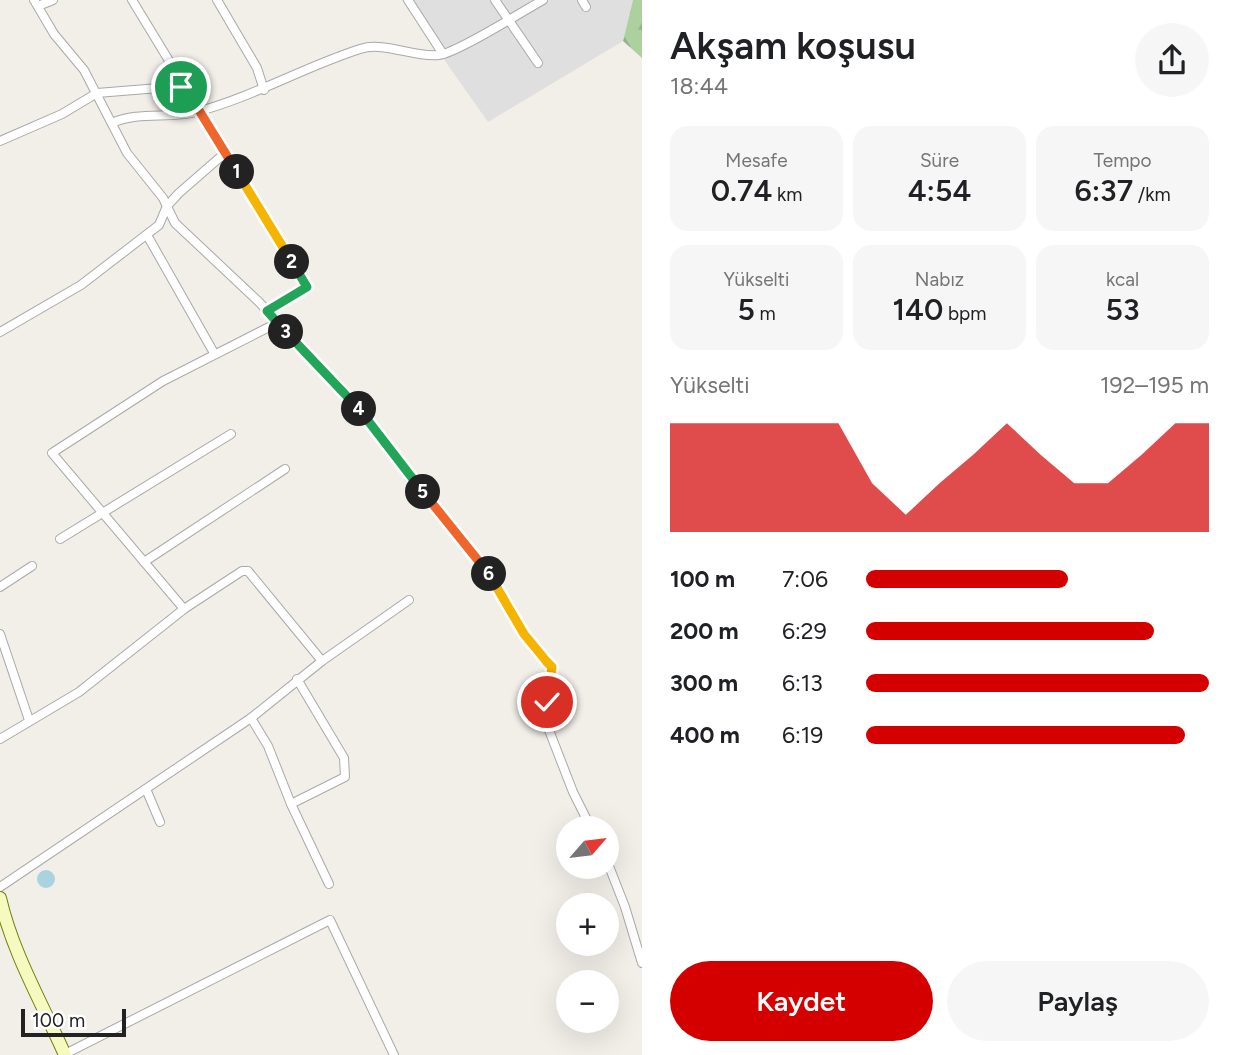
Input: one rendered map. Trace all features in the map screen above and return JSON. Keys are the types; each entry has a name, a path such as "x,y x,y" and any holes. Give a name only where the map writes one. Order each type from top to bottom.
{"main road":[{"path":"0,898 3,925 65,1055"}],"street":[{"path":"53,0 36,3 54,34 74,55 134,164 167,206 175,223 267,311 363,413 410,478 489,575 524,634 552,667 547,725 586,816"},
{"path":"132,0 307,287 267,311"},
{"path":"217,0 257,68 264,90"},
{"path":"408,0 443,54"},
{"path":"495,0 538,63"},
{"path":"112,123 132,116 181,115 200,111 264,90 364,47 392,49 417,56 443,54 543,0"},
{"path":"0,141 62,114 97,93 184,86"},
{"path":"0,332 81,285 159,225 167,206 225,153"},
{"path":"146,235 214,353"},
{"path":"184,608 52,453 163,381 277,323"},
{"path":"60,540 231,434"},
{"path":"144,562 285,469"},
{"path":"0,587 32,566"},
{"path":"0,739 79,692 184,608 242,571 248,571 321,661"},
{"path":"0,887 250,718 321,661 409,600"},
{"path":"0,634 29,720"},
{"path":"291,804 345,777 344,758 297,679"},
{"path":"250,718 268,747 291,804 329,884"},
{"path":"146,789 160,822"},
{"path":"614,879 642,964"},
{"path":"65,1055 330,920 394,1055"}],"shaded area":[{"path":"402,0 633,0 623,41 488,122"}],"green space":[{"path":"633,0 642,0 642,58 623,41"}],"water":[{"path":"46,870 52,873 55,879 52,885 46,888 40,885 37,879 40,873"}],"route":[{"path":"181,87 184,86 307,287 267,311 363,413 410,478 489,575 524,634 552,667 547,702"}]}
